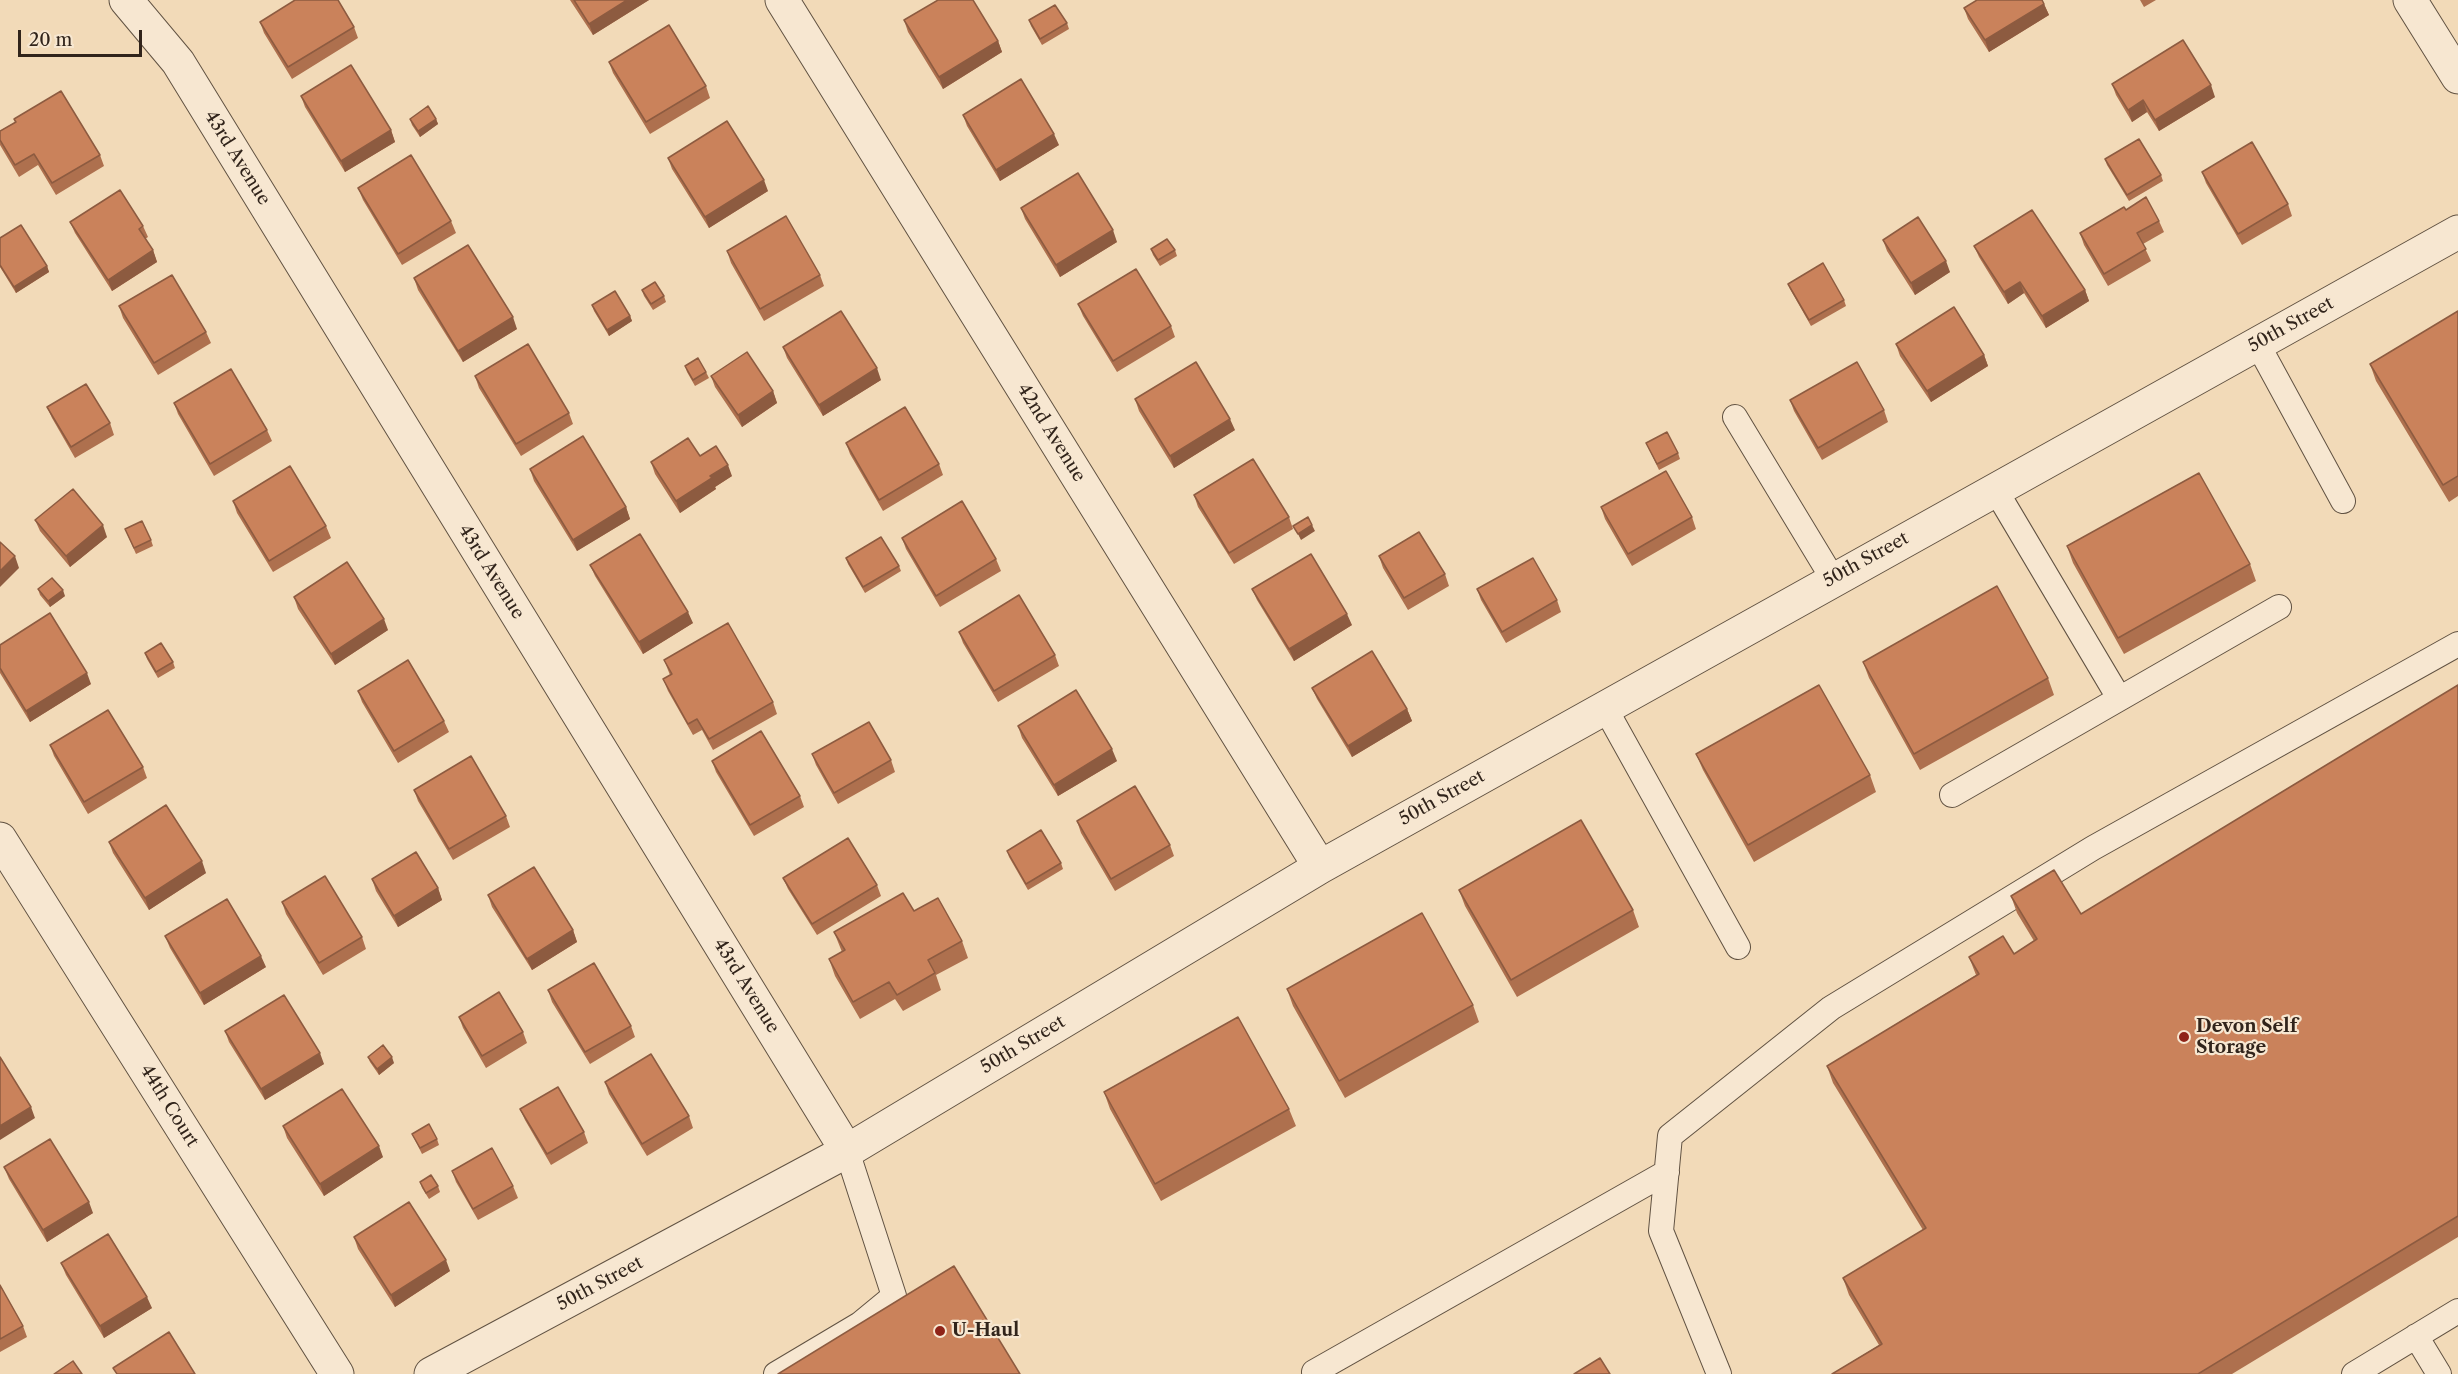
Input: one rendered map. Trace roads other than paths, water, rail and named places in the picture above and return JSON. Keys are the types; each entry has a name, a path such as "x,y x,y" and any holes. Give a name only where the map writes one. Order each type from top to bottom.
{"street":[{"name":"43rd Avenue","path":"126,0 178,62 847,1151"},
{"name":"42nd Avenue","path":"782,0 1320,867"},
{"path":"2410,0 2458,77"},
{"name":"50th Street","path":"431,1374 847,1151 1320,867 1604,706 2458,232"},
{"name":"44th Court","path":"0,839 337,1374"}],"lane":[{"path":"2257,343 2343,501"},
{"path":"1736,417 1833,579"},
{"path":"1995,489 2120,698"},
{"path":"1952,795 2279,607"},
{"path":"1719,1374 1661,1232 1670,1137 1831,1008 2093,848 2458,644"},
{"path":"1604,706 1738,947"},
{"path":"776,1374 860,1324 894,1296 847,1151"},
{"path":"1314,1372 1667,1172"},
{"path":"2354,1374 2458,1311"},
{"path":"2416,1336 2439,1374"}],"place":[{"name":"Devon Self Storage","path":"2184,1037"},
{"name":"U-Haul","path":"940,1331"}]}
